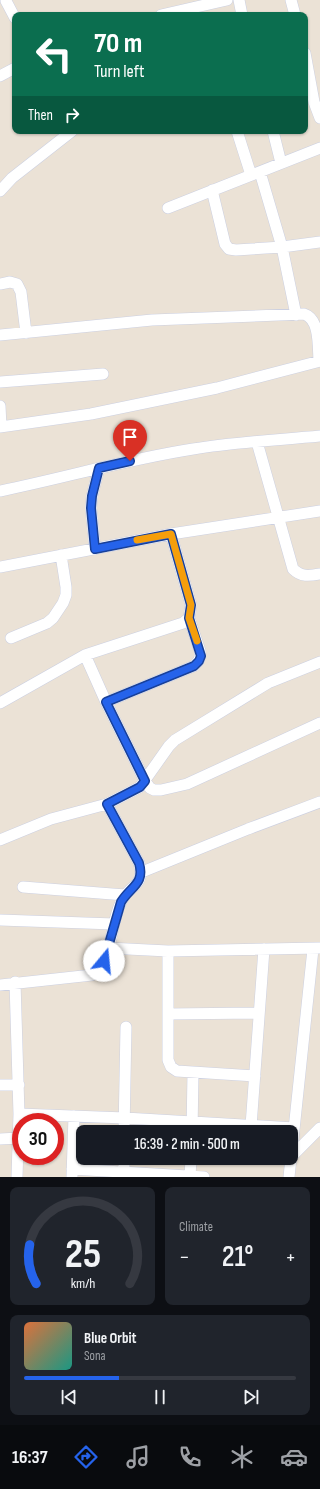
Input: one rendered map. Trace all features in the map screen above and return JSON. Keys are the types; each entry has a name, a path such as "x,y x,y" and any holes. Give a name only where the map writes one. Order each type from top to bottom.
{"street":[{"path":"189,12 227,0"},
{"path":"238,0 241,12"},
{"path":"291,0 294,12"},
{"path":"5,1 12,13"},
{"path":"308,65 320,118"},
{"path":"0,76 12,70"},
{"path":"0,191 12,178 65,134"},
{"path":"238,134 256,173 282,247 296,314"},
{"path":"274,134 281,163"},
{"path":"168,208 320,148"},
{"path":"212,190 225,244 229,249 236,250 282,247 320,242"},
{"path":"0,284 10,282 17,284 21,292 26,333"},
{"path":"0,335 152,320 296,314 310,316 314,319 317,327 319,361 217,388 91,414 1,427 0,406"},
{"path":"0,382 103,374"},
{"path":"0,491 99,468 194,449 320,436"},
{"path":"257,442 293,569 298,574 307,576 320,574"},
{"path":"95,549 91,508 92,496 99,468"},
{"path":"0,568 171,534 320,511"},
{"path":"106,702 194,666 199,661 201,656 189,618 191,605 171,534"},
{"path":"11,638 47,623 53,618 63,602 66,595 66,587 61,555"},
{"path":"0,703 85,655 183,623 189,618"},
{"path":"85,655 106,702 145,781 150,788 154,790 161,790 195,782 320,723"},
{"path":"0,840 51,819 107,804 140,787 169,746 175,740 268,683 320,662"},
{"path":"142,872 248,829 320,802"},
{"path":"0,985 15,982 92,975 99,970 108,948 121,902 125,895 139,881 142,872 139,863 107,804"},
{"path":"23,887 125,895"},
{"path":"0,920 114,924"},
{"path":"108,948 168,951 317,948 294,1125"},
{"path":"251,1125 264,949"},
{"path":"168,951 168,1060 171,1067 176,1071 193,1073 255,1076"},
{"path":"15,982 19,1113"},
{"path":"168,1014 259,1013"},
{"path":"124,1125 126,1027"},
{"path":"192,1125 193,1073"},
{"path":"0,1086 19,1085"},
{"path":"64,1116 125,1118 177,1125"},
{"path":"74,1116 72,1173 124,1172 204,1177"},
{"path":"298,1150 320,1128"},
{"path":"0,1139 12,1138"},
{"path":"17,1177 18,1165"},
{"path":"124,1165 124,1172"},
{"path":"190,1177 191,1165"},
{"path":"289,1177 290,1165"}],"slow traffic":[{"path":"137,540 171,534 191,605 189,618 197,641"}],"route":[{"path":"104,961 121,902 125,895 139,881 142,872 139,863 107,804 140,787 145,781 106,702 194,666 199,661 201,656 189,618 191,605 171,534 95,549 91,508 92,496 99,468 130,461"}]}
